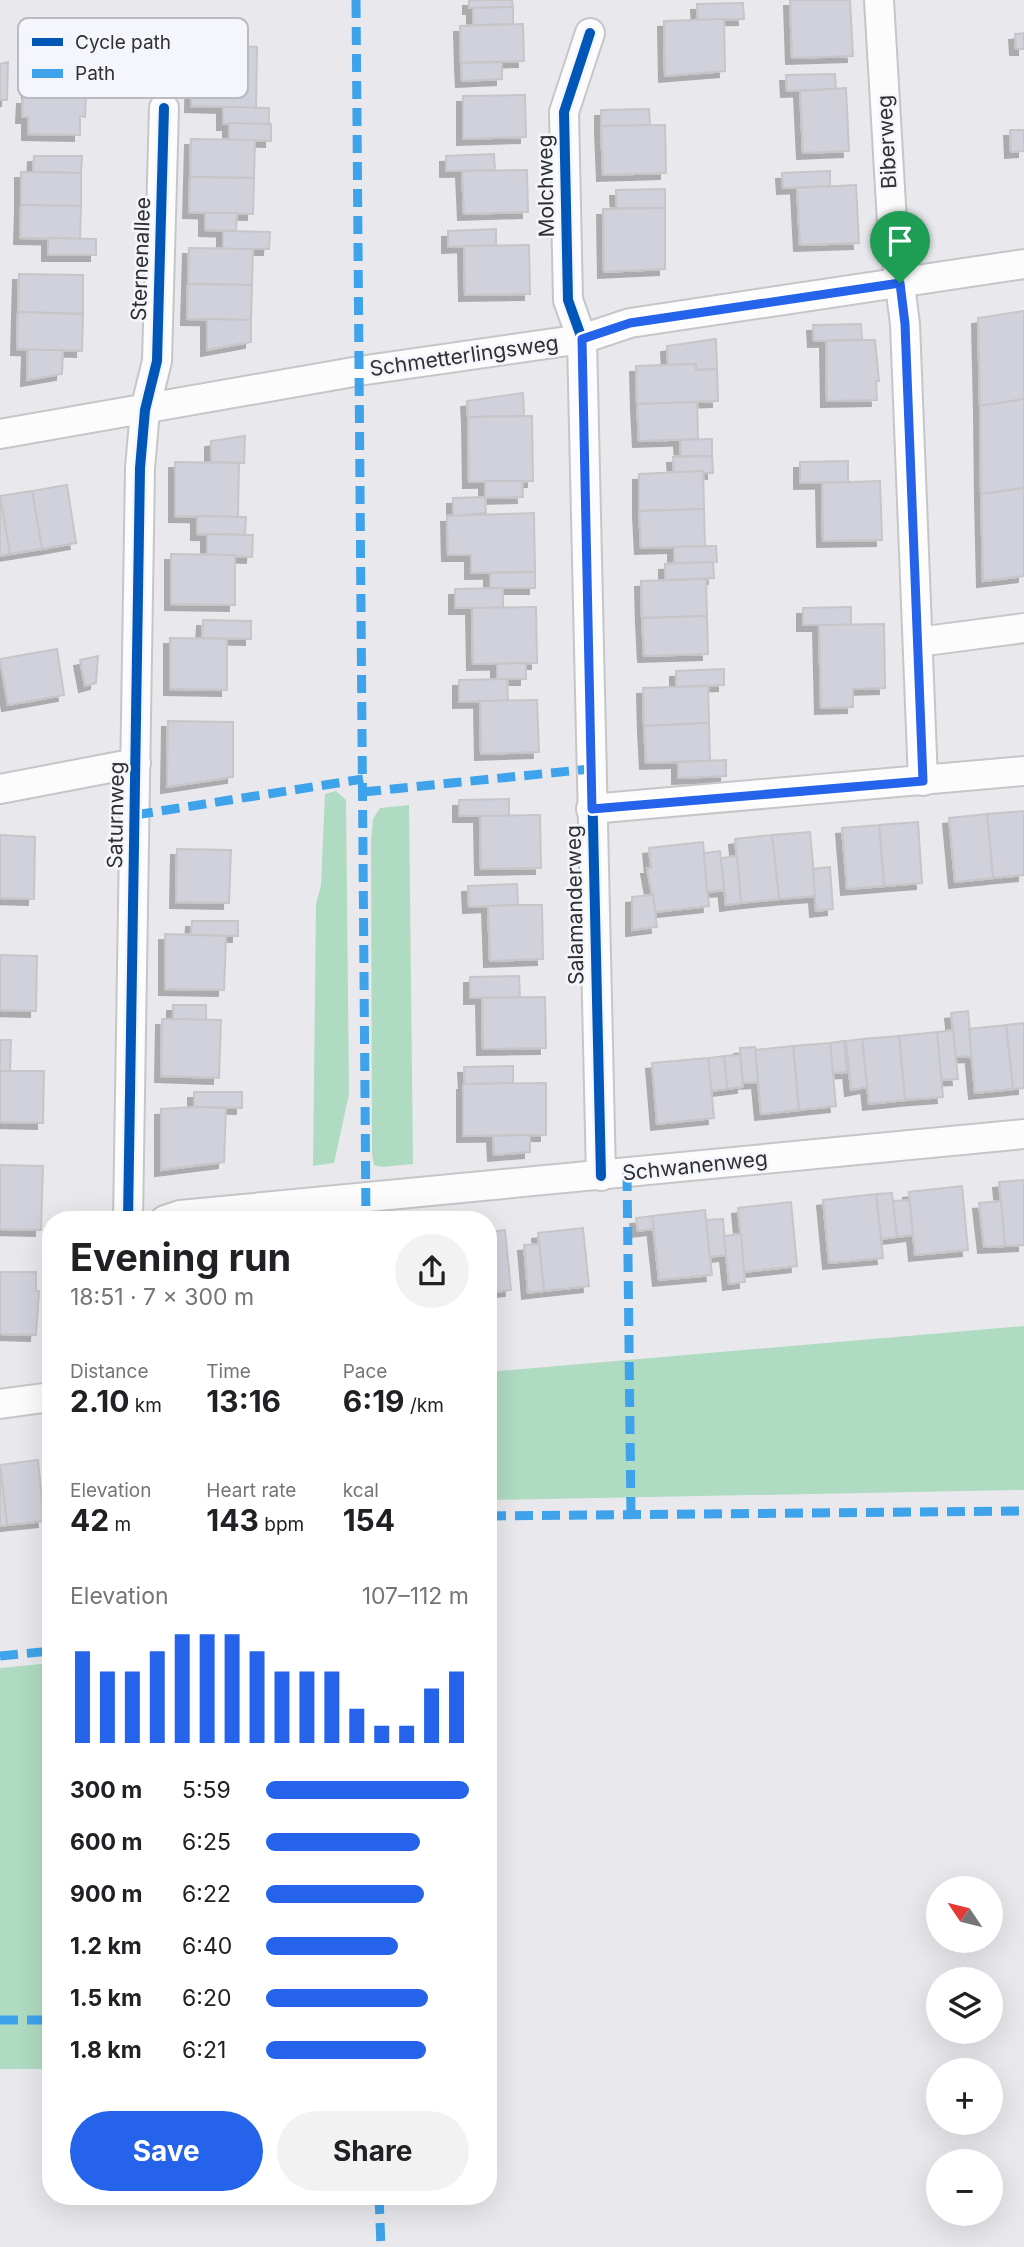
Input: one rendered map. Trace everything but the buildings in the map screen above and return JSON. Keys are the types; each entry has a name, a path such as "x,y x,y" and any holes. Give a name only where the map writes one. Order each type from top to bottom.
{"street":[{"name":"Biberweg","path":"880,0 892,222 905,324 923,781"},
{"name":"Molchweg","path":"582,339 568,300 564,111 590,33"},
{"name":"Sternenallee","path":"145,410 157,361 164,108"},
{"name":"Schmetterlingsweg","path":"145,410 359,372 582,339 630,323 1024,264"},
{"name":"Salamanderweg","path":"582,339 601,1176"},
{"path":"0,434 145,410"},
{"name":"Saturnweg","path":"128,1211 140,468 145,410"},
{"path":"918,642 1024,628"},
{"path":"0,789 136,763"},
{"path":"592,809 1024,771"},
{"name":"Schwanenweg","path":"224,1211 1024,1133"},
{"path":"0,1404 42,1398"}],"green space":[{"path":"336,791 346,800 349,1094 334,1163 313,1166 316,904 321,885 325,794"},
{"path":"409,805 413,1164 382,1167 374,1165 372,1154 371,842 373,819 380,808"},
{"path":"1024,1326 1024,1490 497,1500 497,1371"},
{"path":"42,1664 42,2069 0,2069 0,1668"}],"marked path":[{"path":"356,0 366,1211"},
{"path":"363,792 590,769"},
{"path":"135,815 363,779"},
{"path":"627,1173 631,1515"},
{"path":"497,1516 1024,1511"},
{"path":"0,1656 42,1652"},
{"path":"0,2020 42,2020"},
{"path":"379,2205 381,2247"}],"cycle path":[{"path":"590,33 564,112 568,300 582,339 601,1176"},
{"path":"128,1211 140,468 145,410 157,361 164,108"}],"route":[{"path":"900,283 905,324 923,781 592,809 582,339 630,323 900,283"}]}
